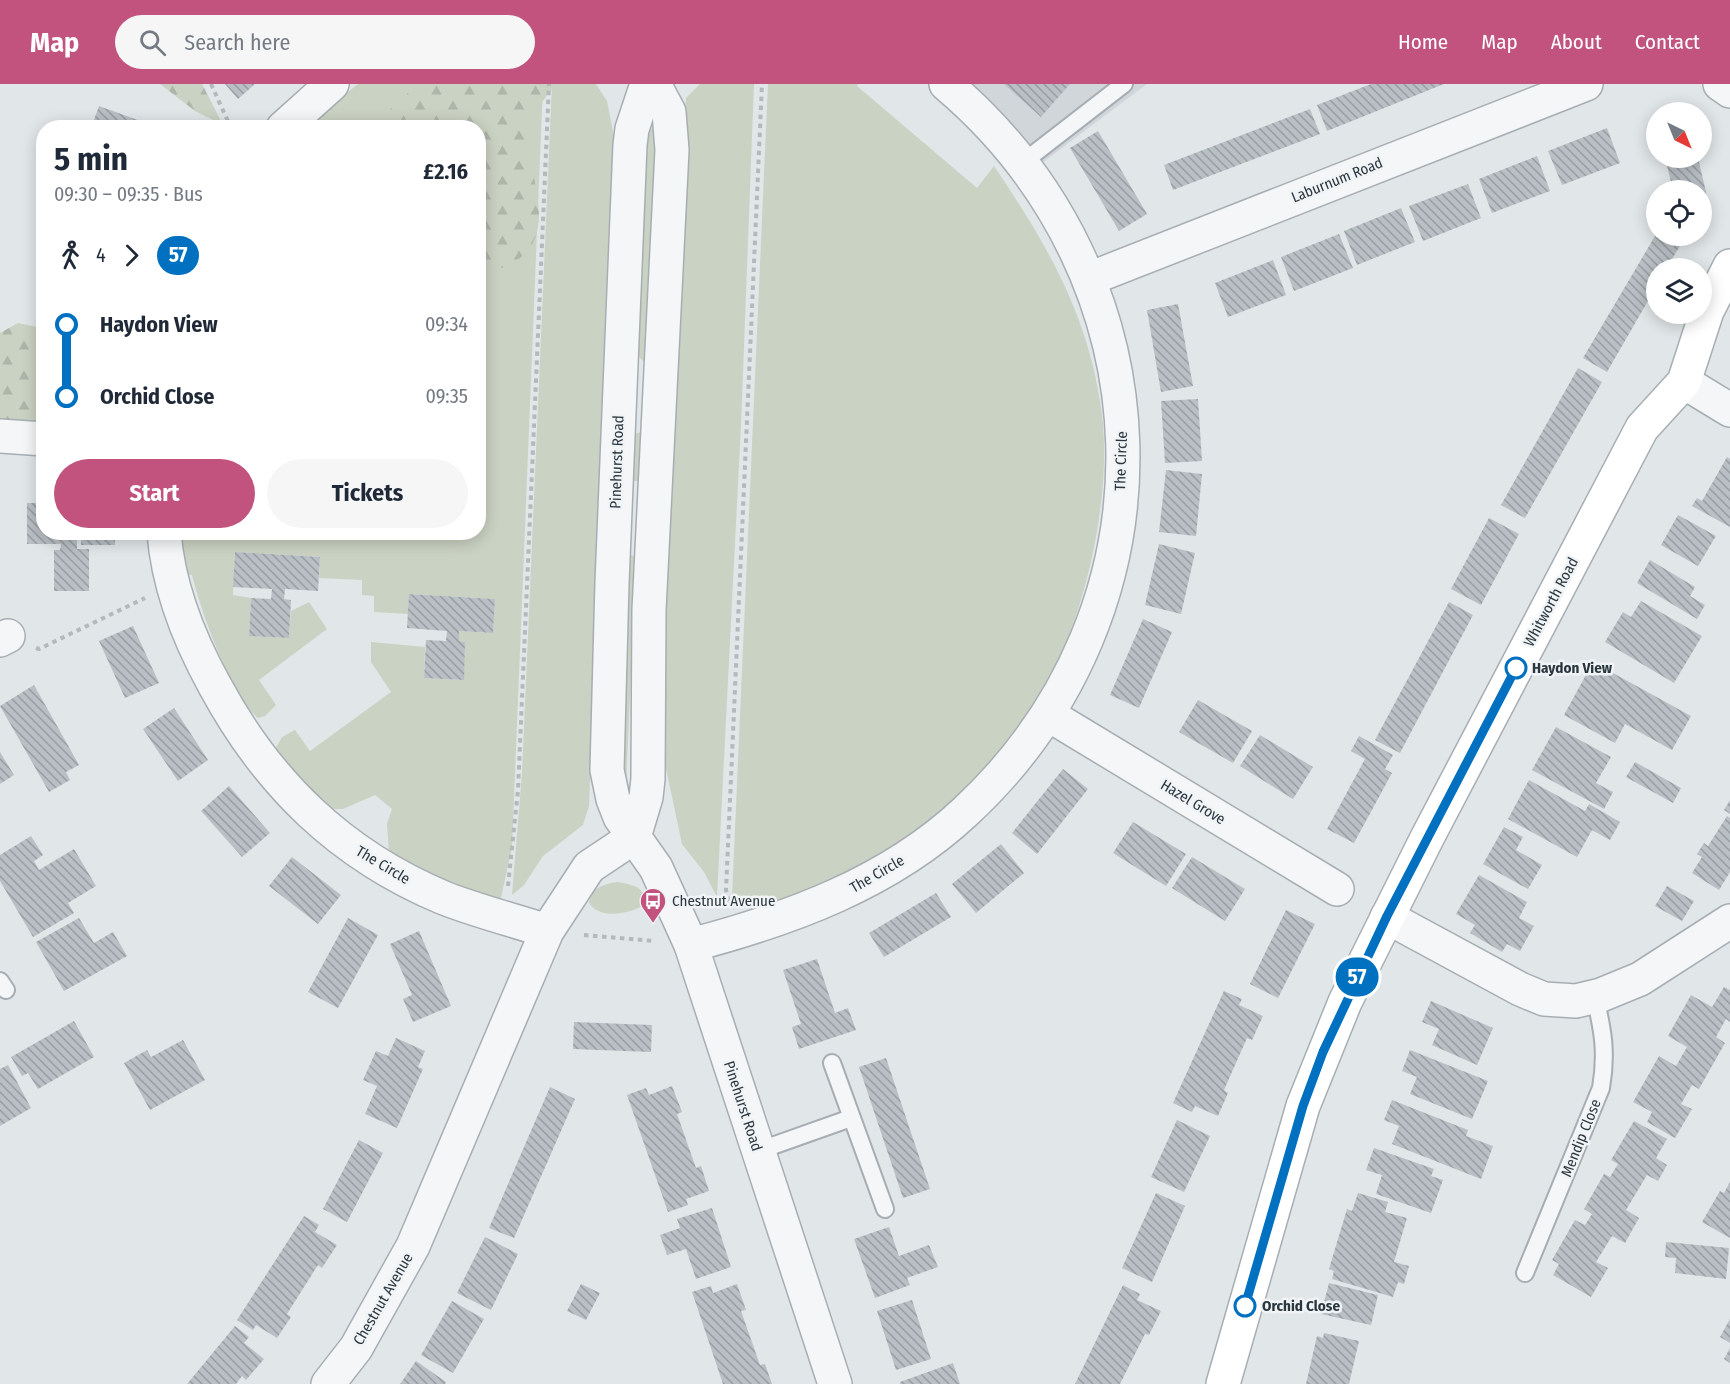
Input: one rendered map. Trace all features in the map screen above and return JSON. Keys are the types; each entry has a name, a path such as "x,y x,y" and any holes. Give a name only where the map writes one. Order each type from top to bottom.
{"main road":[{"name":"Whitworth Road","path":"1223,1384 1303,1106 1340,1012 1387,916 1642,428 1684,382 1707,311 1730,267"}],"street":[{"path":"292,120 332,84"},
{"name":"Pinehurst Road","path":"647,84 632,129 630,145 607,764 612,799 620,817 664,883 691,945 836,1384"},
{"path":"634,837 646,797 648,779 646,675 672,140 669,112 654,84"},
{"name":"The Circle","path":"691,945 753,928 835,898 870,880 928,843 965,813 989,788 1049,715 1077,663 1101,597 1113,550 1122,479 1123,438 1115,362 1100,307 1089,279 1057,217 1022,163 994,129 946,84"},
{"name":"Laburnum Road","path":"1089,279 1586,84"},
{"path":"1720,84 1730,91"},
{"path":"1684,382 1730,410"},
{"path":"620,395 660,397"},
{"path":"0,436 36,438"},
{"path":"615,518 653,519"},
{"name":"The Circle","path":"165,540 173,585 189,633 224,702 249,744 304,810 380,866 411,883 471,908 547,931"},
{"name":"Hazel Grove","path":"1049,715 1337,888"},
{"name":"Chestnut Avenue","path":"328,1384 356,1348 413,1246 547,931 589,867 634,837"},
{"path":"1387,916 1544,999 1576,1001 1595,997 1640,979 1730,921"}],"lane":[{"path":"1022,163 1124,84"},
{"name":"Mendip Close","path":"1525,1273 1601,1088 1605,1051 1604,1033 1595,997"},
{"path":"832,1063 885,1209"},
{"path":"758,1151 851,1118"}],"path":[{"path":"211,84 227,120"},
{"path":"501,916 513,862 518,789 549,84"},
{"path":"753,928 743,909 728,900 726,890 762,84"},
{"path":"4,638 39,649 173,585"},
{"path":"547,931 691,945"}],"shaded area":[{"path":"965,84 1147,84 1042,163 1001,116"}],"green space":[{"path":"160,84 202,84 220,120 213,120 195,111"},
{"path":"358,84 543,84 512,847 500,902 468,895 389,852 387,824 392,809 375,795 343,809 324,809 274,751 282,737 295,730 310,751 391,692 371,662 371,642 425,647 424,678 463,680 465,642 459,641 459,631 493,633 495,599 410,594 408,614 374,612 374,596 362,595 362,580 319,578 320,557 235,552 233,595 251,598 249,636 289,638 291,611 309,602 327,629 259,680 276,705 265,716 258,718 247,706 227,672 209,630 192,575 183,575 178,540 486,540 486,120 313,120"},
{"path":"415,84 555,84 536,109 529,127 531,164 539,220 535,237 526,252 509,265 501,268 486,268 486,120 377,120 403,99"},
{"path":"552,84 596,84 607,101 614,137 589,806 583,825 543,856 524,885 512,895 522,773"},
{"path":"700,84 754,84 741,425 717,897 704,872 682,844 657,726 686,98"},
{"path":"768,84 858,84 857,86 977,188 994,166 1031,223 1075,310 1095,374 1104,445 1103,485 1098,527 1077,612 1045,688 1021,727 961,797 938,819 909,840 856,872 756,911 744,907 732,897"},
{"path":"646,128 655,129 657,136 647,359 643,361 636,354"},
{"path":"18,323 36,327 36,425 0,425 0,333"},
{"path":"641,432 644,434 640,481 634,481 631,479 632,439 635,434"},
{"path":"630,554 636,558 626,787 621,757 627,558"},
{"path":"617,882 633,885 641,890 645,899 644,905 631,911 615,914 600,912 589,903 595,890"}],"building":[{"path":"225,84 255,84 238,99"},
{"path":"1004,84 1070,84 1041,117"},
{"path":"1371,84 1444,84 1327,131 1317,105"},
{"path":"99,106 138,120 94,120"},
{"path":"1310,109 1320,134 1173,190 1164,165"},
{"path":"1607,128 1620,163 1562,185 1548,151"},
{"path":"1098,131 1147,214 1119,231 1070,148"},
{"path":"1537,156 1550,191 1492,213 1479,179"},
{"path":"1668,168 1700,168 1703,180 1670,180"},
{"path":"1468,184 1481,218 1423,241 1409,206"},
{"path":"1401,208 1415,242 1357,265 1344,231"},
{"path":"1339,234 1353,268 1294,291 1281,257"},
{"path":"1649,246 1680,246 1673,258 1646,258 1646,304 1607,372 1583,358"},
{"path":"1273,260 1286,295 1228,317 1215,283"},
{"path":"1178,304 1193,386 1161,392 1147,310"},
{"path":"1578,368 1602,382 1525,518 1501,505"},
{"path":"1198,399 1202,461 1165,463 1161,401"},
{"path":"1727,457 1730,459 1730,527 1692,506 1697,498 1702,501"},
{"path":"1166,470 1202,474 1196,536 1159,532"},
{"path":"27,503 36,503 36,540 77,540 77,549 89,549 89,591 54,591 54,550 60,550 61,544 27,544"},
{"path":"1678,515 1716,536 1698,566 1661,545"},
{"path":"1489,518 1519,534 1481,605 1451,589"},
{"path":"81,540 115,540 115,545 81,545"},
{"path":"1159,544 1195,553 1181,614 1145,605"},
{"path":"235,552 320,557 318,591 285,589 284,599 291,600 289,638 249,636 251,598 271,599 272,589 233,587"},
{"path":"1650,560 1695,587 1690,596 1705,605 1697,619 1637,583"},
{"path":"409,594 495,599 493,633 459,631 459,641 465,642 464,680 424,678 426,640 446,641 447,631 407,628"},
{"path":"1641,601 1702,636 1674,683 1605,642 1623,612 1631,617"},
{"path":"1449,602 1473,615 1400,753 1375,740"},
{"path":"1143,619 1172,632 1139,708 1110,695"},
{"path":"133,626 159,683 125,698 99,641"},
{"path":"1593,662 1691,716 1672,750 1625,724 1615,743 1564,715"},
{"path":"34,685 79,765 66,772 70,780 49,792 0,706"},
{"path":"1198,700 1252,731 1233,763 1179,732"},
{"path":"174,708 208,760 178,781 143,729"},
{"path":"1556,727 1611,757 1596,783 1613,792 1604,809 1532,770"},
{"path":"1260,735 1313,767 1293,799 1240,766"},
{"path":"1359,736 1393,755 1385,769 1392,773 1354,843 1327,829 1365,759 1351,751"},
{"path":"0,752 14,775 0,784"},
{"path":"1635,762 1681,788 1673,803 1626,777"},
{"path":"1063,769 1088,789 1037,854 1012,833"},
{"path":"1529,780 1585,811 1589,804 1620,822 1610,840 1592,830 1577,857 1508,819"},
{"path":"229,786 270,833 242,857 201,811"},
{"path":"1730,800 1730,814 1724,810"},
{"path":"1727,816 1730,818 1730,872 1719,890 1692,873 1702,857 1697,854 1704,843 1708,846"},
{"path":"1133,822 1186,854 1166,886 1113,853"},
{"path":"1504,827 1523,837 1516,850 1542,865 1528,889 1483,864"},
{"path":"31,836 43,855 34,861 39,870 74,849 96,886 68,903 74,913 33,937 0,881 0,855"},
{"path":"1001,844 1024,873 976,913 952,884"},
{"path":"292,857 341,895 318,924 269,886"},
{"path":"1192,857 1245,889 1225,921 1172,888"},
{"path":"1479,875 1527,902 1519,918 1534,926 1520,951 1507,944 1502,952 1470,933 1475,925 1456,914"},
{"path":"1667,886 1694,901 1682,921 1655,906"},
{"path":"936,893 951,917 884,957 869,933"},
{"path":"1286,910 1315,924 1278,998 1250,984"},
{"path":"79,918 94,943 113,932 127,956 64,991 36,942"},
{"path":"348,918 378,935 338,1008 308,992"},
{"path":"419,931 451,1006 413,1022 403,999 412,995 390,944"},
{"path":"817,959 835,1013 848,1008 856,1030 799,1049 792,1027 801,1024 783,970"},
{"path":"1724,987 1730,990 1730,1022 1726,1019 1716,1037 1725,1043 1699,1089 1692,1085 1681,1104 1692,1109 1675,1138 1647,1122 1652,1112 1633,1102 1659,1056 1676,1066 1687,1047 1668,1036 1691,995 1712,1007"},
{"path":"1224,991 1242,999 1239,1005 1263,1016 1252,1040 1247,1038 1224,1090 1228,1093 1218,1116 1195,1106 1192,1112 1173,1103"},
{"path":"1431,1001 1493,1028 1477,1065 1432,1045 1439,1029 1422,1022"},
{"path":"74,1021 94,1057 38,1089 28,1073 22,1076 11,1057"},
{"path":"574,1022 652,1025 651,1052 573,1049"},
{"path":"396,1038 425,1051 418,1067 423,1069 397,1128 365,1114 377,1086 363,1080 376,1051 388,1056"},
{"path":"183,1040 205,1080 150,1110 124,1063 147,1050 151,1057"},
{"path":"1410,1050 1488,1081 1472,1119 1410,1094 1417,1077 1402,1071"},
{"path":"886,1058 930,1189 903,1198 859,1067"},
{"path":"8,1065 31,1108 0,1126 0,1069"},
{"path":"672,1086 682,1112 677,1114 696,1168 701,1166 709,1191 686,1199 688,1205 668,1212 627,1095 646,1088 649,1095"},
{"path":"550,1087 575,1099 514,1238 489,1228"},
{"path":"1392,1100 1468,1130 1466,1136 1493,1146 1481,1179 1392,1144 1399,1126 1384,1120"},
{"path":"1177,1120 1210,1136 1184,1192 1151,1177"},
{"path":"1634,1121 1667,1139 1656,1158 1667,1165 1658,1181 1647,1175 1626,1210 1639,1218 1625,1243 1612,1236 1596,1262 1608,1268 1591,1297 1553,1275 1559,1264 1552,1260 1575,1220 1585,1225 1592,1214 1584,1209 1604,1174 1610,1177 1618,1164 1611,1160"},
{"path":"359,1140 383,1153 347,1222 323,1209"},
{"path":"1374,1148 1434,1169 1431,1176 1443,1180 1431,1213 1376,1194 1382,1175 1366,1170"},
{"path":"1730,1182 1730,1238 1702,1222 1720,1191 1724,1193"},
{"path":"1156,1193 1185,1206 1152,1282 1122,1268"},
{"path":"1358,1193 1388,1202 1385,1212 1407,1218 1394,1262 1409,1266 1404,1284 1398,1282 1393,1297 1332,1279 1334,1271 1329,1269 1347,1209 1352,1211"},
{"path":"712,1208 731,1267 696,1279 686,1249 667,1255 660,1235 680,1228 677,1219"},
{"path":"304,1216 319,1225 315,1232 337,1245 322,1268 318,1265 287,1314 291,1317 277,1338 256,1325 253,1330 237,1320"},
{"path":"889,1227 899,1256 929,1245 938,1267 907,1278 910,1285 875,1298 854,1239"},
{"path":"485,1237 518,1254 491,1310 457,1293"},
{"path":"1666,1242 1729,1248 1726,1279 1675,1273 1676,1258 1665,1257"},
{"path":"1329,1283 1378,1295 1371,1325 1321,1314"},
{"path":"581,1284 600,1293 586,1320 567,1311"},
{"path":"737,1284 746,1310 741,1311 760,1365 765,1364 772,1384 723,1384 692,1292 711,1286 713,1293"},
{"path":"1123,1285 1140,1294 1137,1300 1161,1311 1149,1335 1145,1334 1120,1384 1075,1384"},
{"path":"912,1300 931,1359 896,1370 877,1311"},
{"path":"452,1301 484,1319 453,1373 421,1355"},
{"path":"1730,1319 1730,1343 1720,1337"},
{"path":"235,1326 249,1337 244,1343 264,1359 246,1380 242,1376 236,1384 187,1384"},
{"path":"1324,1333 1359,1341 1349,1384 1306,1384 1317,1336 1323,1338"},
{"path":"1730,1348 1730,1363 1724,1359"},
{"path":"416,1361 446,1382 445,1384 400,1384"},
{"path":"953,1363 960,1384 900,1384 900,1382"}],"bus line":[{"name":"57","path":"1245,1306 1281,1176 1323,1052 1387,916 1516,668"}],"place":[{"name":"Haydon View","path":"1516,668"},
{"name":"Chestnut Avenue","path":"653,924"},
{"name":"Orchid Close","path":"1245,1306"}]}
